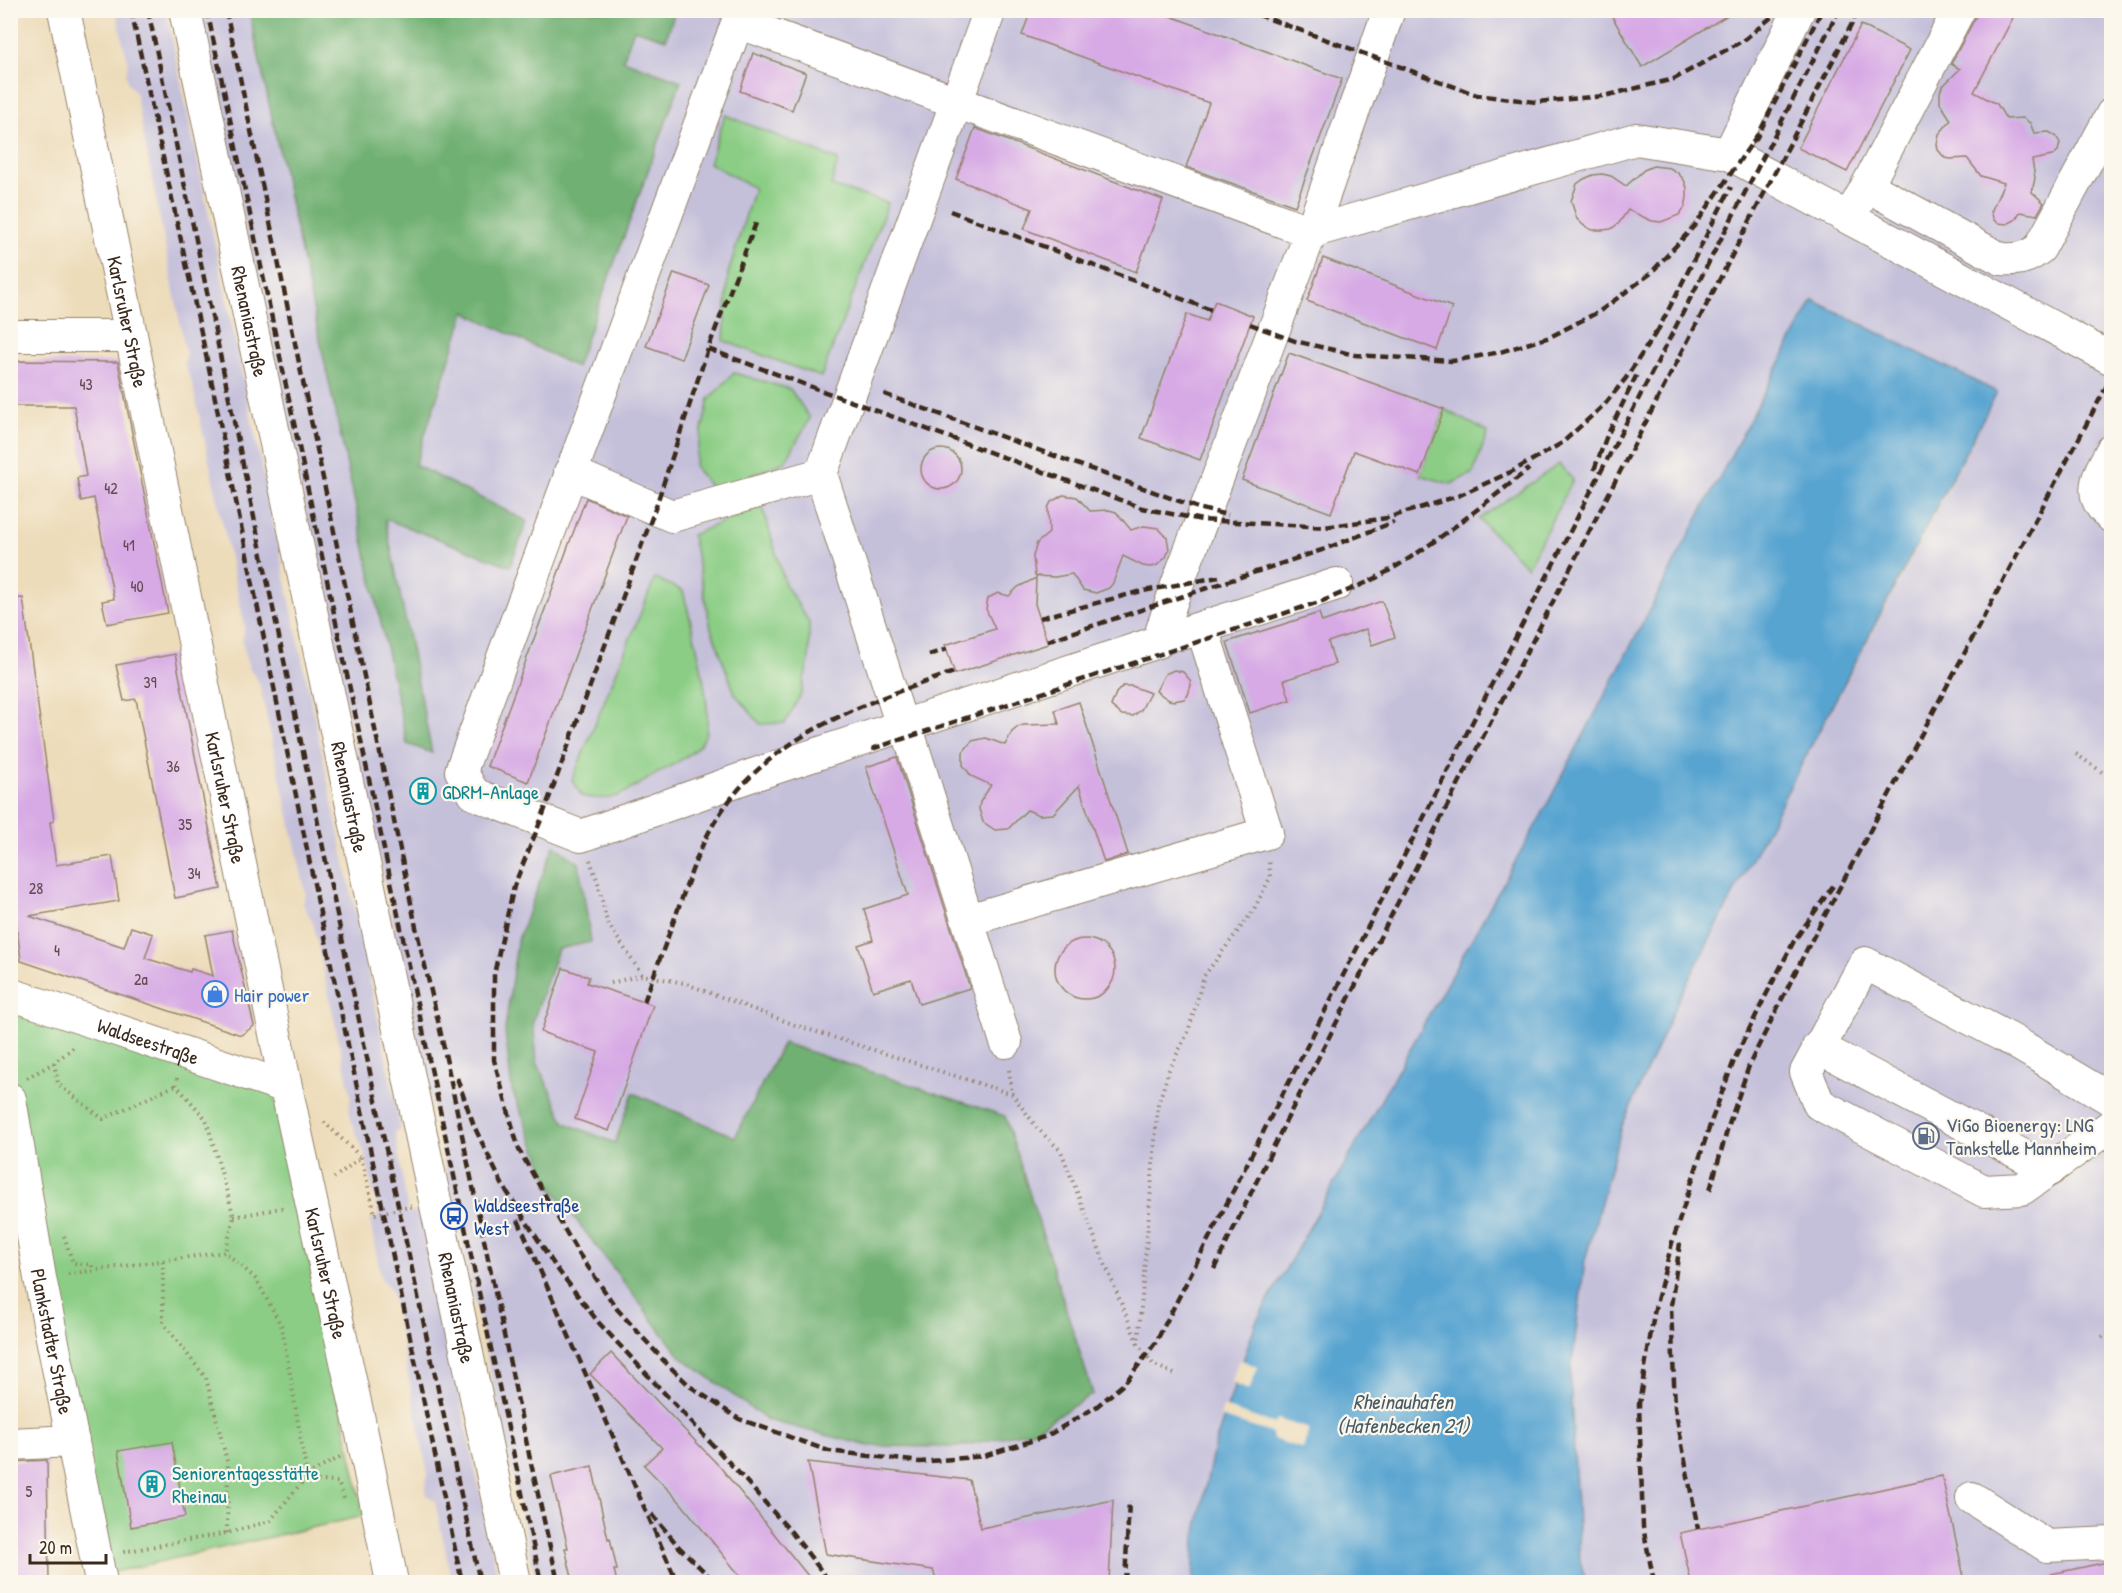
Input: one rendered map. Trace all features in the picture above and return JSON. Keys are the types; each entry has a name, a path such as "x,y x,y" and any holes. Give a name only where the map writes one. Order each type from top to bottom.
{"street":[{"name":"Karlsruher Straße","path":"64,10 286,1087 392,1582"},
{"name":"Rhenaniastraße","path":"184,10 515,1582"},
{"path":"990,10 821,474 1006,1042"},
{"path":"1158,642 1177,585 1311,232 1389,10"},
{"path":"1729,154 1799,10"},
{"path":"1849,218 1959,10"},
{"path":"1337,584 750,776 581,836 474,794 461,771 740,16 957,102 1311,232 1636,139 1729,154 2112,359"},
{"path":"1867,186 2001,259 2016,260 2030,257 2040,248 2112,114"},
{"path":"10,336 131,336"},
{"path":"2112,450 2100,471 2096,486 2097,501 2112,518"},
{"path":"570,472 672,516 821,474"},
{"path":"968,920 1267,833 1202,628"},
{"path":"2112,1100 2013,1041 1865,963 1806,1072 1819,1104 1984,1191 2022,1189 2112,1125"},
{"name":"Waldseestraße","path":"10,994 286,1087"},
{"path":"1818,1047 2050,1170"},
{"name":"Plankstadter Straße","path":"15,1091 20,1218 40,1278 99,1570"},
{"path":"10,1444 73,1441"},
{"path":"1972,1498 2047,1546 2112,1543"}],"path":[{"path":"2076,754 2112,779"},
{"path":"1138,1344 1158,1105 1169,1070 1188,1032 1204,976 1253,910 1270,878 1267,833"},
{"path":"581,836 598,883 607,922 642,975"},
{"path":"612,983 642,975 684,983 795,1025 1012,1094 1038,1129 1061,1151 1138,1344 1153,1364 1174,1374"},
{"path":"15,1091 102,1024"},
{"path":"54,1063 58,1084 103,1119 176,1085"},
{"path":"177,1076 176,1085 206,1119 234,1217 225,1252"},
{"path":"361,1157 375,1214 414,1206"},
{"path":"234,1217 280,1208"},
{"path":"87,1271 225,1252"},
{"path":"225,1252 255,1279 282,1327 307,1476"},
{"path":"163,1261 163,1323 206,1378 228,1464 227,1533"},
{"path":"2102,1337 2112,1331"},
{"path":"99,1570 270,1521 307,1476 364,1443"},
{"path":"307,1476 318,1481 338,1482 348,1508 376,1504"}],"shaded area":[{"path":"116,11 166,11 401,1130 395,1132 408,1213 420,1211 499,1582 452,1582 435,1502 427,1495 425,1485 428,1474 391,1290 381,1278 370,1220 379,1217 365,1154 352,1123 349,1109 351,1096 313,923 303,904 306,894 259,682 250,670 242,641 245,627 192,382 184,364 186,354 135,91 128,84 126,75 128,64"},
{"path":"199,11 2111,11 2111,1582 1586,1582 1580,1561 1570,1379 1585,1260 1622,1126 1680,996 1949,488 1997,392 1814,300 1541,816 1256,1322 1214,1447 1195,1537 1193,1582 536,1582 436,1125"}],"green space":[{"path":"249,11 675,11 666,39 634,29 623,60 681,81 576,367 465,312 415,465 527,521 510,566 385,519 432,753 407,744"},
{"path":"725,115 838,160 831,186 888,203 821,377 724,341 728,274 754,188 709,163"},
{"path":"734,373 790,389 810,418 785,462 713,490 694,466 709,399"},
{"path":"1444,409 1488,432 1473,473 1451,484 1420,475"},
{"path":"1559,464 1573,480 1527,567 1479,519"},
{"path":"762,505 785,584 809,622 809,658 801,694 785,723 760,724 735,694 711,628 692,535"},
{"path":"655,578 683,591 705,690 707,728 703,740 686,757 618,796 602,799 582,796 572,780"},
{"path":"554,845 579,863 591,942 558,949 533,1021 537,1062 565,1123 615,1143 633,1093 735,1137 783,1043 1005,1116 1093,1394 1034,1430 957,1447 869,1446 767,1420 680,1356 552,1188 512,1090 505,1030 517,942"},
{"path":"10,994 274,1094 364,1516 100,1575 11,1090"}],"water":[{"name":"Rheinauhafen (Hafenbecken 21)","path":"1813,300 1997,392 1680,996 1622,1126 1585,1260 1570,1379 1580,1561 1586,1582 1193,1582 1195,1537 1214,1447 1256,1322 1541,816"}],"pier":[{"path":"1239,1359 1258,1367 1249,1390 1231,1383"},
{"path":"1223,1407 1275,1424 1277,1419 1309,1429 1303,1449 1273,1439 1272,1433 1220,1417"}],"building":[{"path":"1031,10 1154,10 1342,79 1295,206 1186,167 1209,103 1022,35"},
{"path":"1608,10 1736,10 1642,67"},
{"path":"1977,10 2017,10 1974,92 1997,104 2006,119 2023,118 2030,123 2034,133 2049,132 2056,136 2060,143 2058,151 2052,156 2032,160 2035,178 2032,192 2044,203 2037,215 2020,212 2015,220 2007,224 1994,220 1991,212 2004,183 1981,176 1967,158 1945,158 1938,150 1937,144 1939,134 1951,120 1940,103 1940,92 1960,69 1951,64"},
{"path":"1861,25 1910,50 1847,172 1798,148"},
{"path":"753,53 806,73 792,110 740,91"},
{"path":"975,128 1163,200 1136,272 1024,229 1032,209 956,179"},
{"path":"1653,166 1670,168 1684,180 1687,198 1685,207 1679,215 1661,222 1652,221 1628,210 1619,223 1611,229 1602,230 1592,230 1577,219 1571,201 1577,184 1584,179 1602,174 1611,176 1626,186 1644,170"},
{"path":"1323,258 1452,307 1437,350 1307,301"},
{"path":"674,273 709,285 681,359 646,346"},
{"path":"1215,301 1253,316 1200,460 1141,438 1187,314 1207,321"},
{"path":"1289,353 1444,409 1420,475 1354,451 1331,513 1242,480"},
{"path":"10,361 118,362 168,613 107,624 102,601 114,599 94,498 81,501 77,478 86,476 74,406 10,406"},
{"path":"941,449 949,450 955,455 960,461 960,477 955,483 949,488 941,489 933,488 927,483 922,477 921,469 922,461 927,455 933,450"},
{"path":"1063,495 1077,497 1090,511 1116,512 1131,530 1144,526 1158,528 1167,537 1169,550 1166,557 1156,566 1150,567 1123,556 1113,583 1109,588 1096,593 1083,590 1072,574 1055,577 1035,576 1033,556 1037,543 1049,533 1048,508 1051,502"},
{"path":"586,498 627,516 528,782 487,766"},
{"path":"1036,578 1035,604 1048,644 955,674 945,645 995,629 986,609 988,598 998,593 1009,596 1018,587"},
{"path":"23,598 54,821 50,822 56,865 112,856 119,901 29,916 124,947 131,927 153,934 145,958 190,972 191,969 213,976 205,935 232,930 254,1026 241,1035 21,961 10,869 10,599"},
{"path":"1382,601 1395,637 1372,645 1366,629 1328,642 1335,664 1284,680 1290,700 1250,713 1227,642 1319,613 1322,622"},
{"path":"175,654 221,889 175,898 136,699 124,701 116,665"},
{"path":"1174,670 1183,672 1191,685 1184,699 1174,701 1156,691 1165,674"},
{"path":"1123,686 1132,686 1150,693 1141,710 1133,716 1122,715 1111,706 1116,693"},
{"path":"1079,702 1128,854 1104,862 1079,786 1053,814 1039,815 1027,810 1008,829 995,830 983,822 979,809 980,802 991,785 971,776 963,765 963,752 972,741 986,738 1005,745 1012,732 1018,727 1059,724 1055,710"},
{"path":"897,757 970,988 919,1004 911,979 873,991 858,945 873,940 864,909 908,895 866,767"},
{"path":"1079,939 1091,939 1102,944 1110,952 1115,969 1113,981 1102,994 1091,999 1079,999 1068,994 1060,986 1055,975 1055,963 1060,952 1068,944"},
{"path":"563,968 589,977 587,983 653,1005 609,1131 575,1119 598,1052 541,1032"},
{"path":"611,1353 721,1468 813,1582 745,1582 680,1502 644,1465 662,1448 590,1374"},
{"name":"Seniorentagesstätte Rheinau","path":"172,1442 185,1517 131,1527 118,1451"},
{"path":"47,1460 49,1582 12,1582 11,1462"},
{"path":"808,1462 969,1480 981,1528 1113,1500 1109,1582 937,1582 933,1570 826,1554"},
{"path":"592,1466 617,1570 614,1570 617,1582 573,1582 565,1548 568,1548 551,1476"},
{"path":"1942,1476 1965,1582 1691,1582 1680,1533"},
{"path":"2112,1561 2112,1582 2052,1582 2051,1574"}],"railway":[{"path":"131,10 209,369 319,908 462,1582"},
{"path":"148,10 390,1168 480,1582"},
{"path":"207,10 541,1582"},
{"path":"226,10 417,932 558,1582"},
{"path":"1245,10 1477,95 1536,102 1604,96 1674,79 1744,40 1780,10"},
{"path":"1755,141 1822,10"},
{"path":"756,223 708,349 655,509 541,820 514,886 494,974 494,1060 519,1150 577,1251 617,1309 691,1387 739,1419 829,1451 920,1462 984,1456 1047,1436 1096,1407 1125,1383 1156,1342 1839,10"},
{"path":"1214,1269 1286,1121 1458,785 1859,10"},
{"path":"1250,324 1295,341 1355,355 1453,361 1500,352 1550,337 1600,311 1650,274 1696,224 1758,134"},
{"path":"1656,334 1731,187"},
{"path":"950,211 1211,310"},
{"path":"708,349 1142,508 1202,520 1325,527 1387,518 1458,496 1513,471 1562,443 1605,404 1626,378 1659,328"},
{"path":"1594,470 1606,438 1638,372"},
{"path":"1710,1190 1750,1063 1807,949 2112,376"},
{"path":"884,394 1201,509 1228,515"},
{"path":"872,749 1325,600 1357,587 1376,578 1436,540 1529,469"},
{"path":"1047,641 1322,550 1394,522"},
{"path":"1040,618 1138,592 1219,577"},
{"path":"929,655 947,649"},
{"path":"644,1002 704,842 730,800 755,772 784,749 848,712 954,672"},
{"path":"1654,1582 1643,1527 1639,1404 1655,1308 1672,1243 1712,1119 1735,1058 1794,941 1833,886"},
{"path":"457,1078 474,1126 502,1184 555,1266 599,1323 737,1471 792,1533 830,1582"},
{"path":"518,1220 677,1582"},
{"path":"1680,1243 1671,1306 1675,1408 1698,1529"},
{"path":"1125,1582 1129,1501"},
{"path":"652,1514 679,1547 715,1582"}],"place":[{"name":"GDRM-Anlage","path":"423,791"},
{"name":"Hair power","path":"215,994"},
{"name":"ViGo Bioenergy: LNG Tankstelle Mannheim","path":"1926,1136"},
{"name":"Waldseestraße West","path":"454,1216"},
{"name":"Seniorentagesstätte Rheinau","path":"152,1484"}]}
